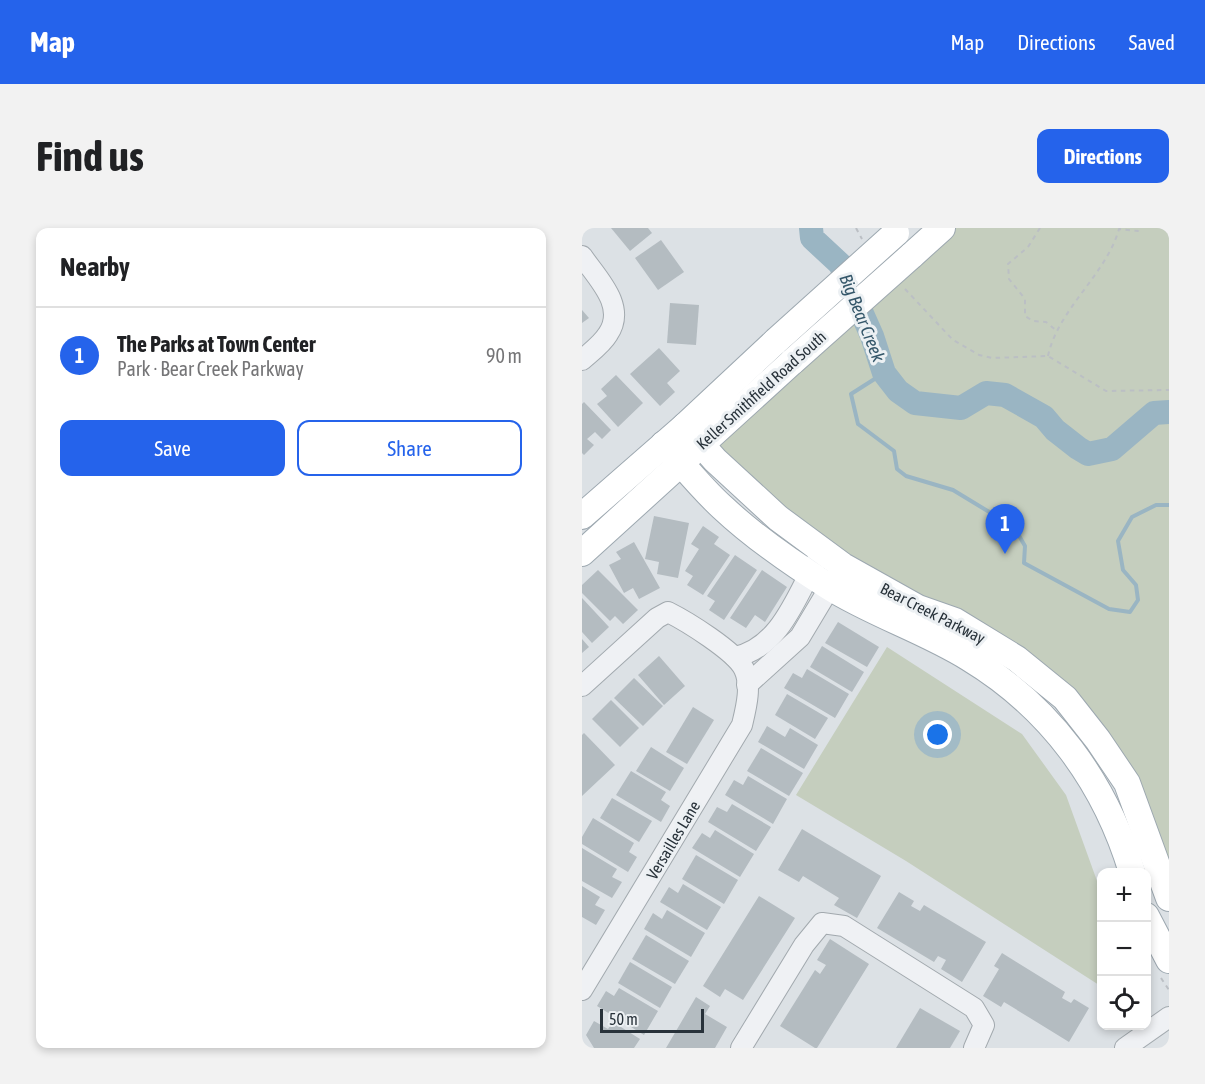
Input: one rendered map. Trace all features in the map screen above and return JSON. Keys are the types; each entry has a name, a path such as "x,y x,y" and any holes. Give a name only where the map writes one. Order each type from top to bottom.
{"main road":[{"name":"Keller Smithfield Road South","path":"692,435 793,361 942,228"},
{"name":"Keller Smithfield Road South","path":"582,553 776,341 899,231"},
{"name":"Bear Creek Parkway","path":"692,435 715,460 778,518 822,550 837,577 969,657 1017,691 1071,747 1096,786 1124,844 1131,868"},
{"name":"Keller Smithfield Road South","path":"582,516 673,453"},
{"name":"Bear Creek Parkway","path":"673,453 723,508 764,544 809,574 837,577 955,621 1017,659 1065,698 1098,740 1127,783 1169,898"},
{"path":"1149,922 1169,960"}],"street":[{"path":"582,256 612,299 615,311 610,332 582,360"},
{"path":"735,657 759,648 774,634 788,614 822,550"},
{"path":"747,685 800,637 837,577"},
{"path":"582,686 657,618 668,612 685,621 735,657 744,669 747,685"},
{"name":"Versailles Lane","path":"582,990 742,725 747,708 747,685"},
{"path":"741,1048 804,945 822,923 844,926 974,1008 984,1025 974,1048"},
{"path":"1125,1048 1169,1017"}],"path":[{"path":"856,228 865,243"},
{"path":"1040,228 1028,247 1008,264 1008,279 1025,298 1025,316 1033,321 1046,321 1057,331"},
{"path":"1048,356 1051,340 1098,270 1115,240 1118,228 1138,231 1140,228"},
{"path":"900,283 953,340 979,355 992,358 1048,356 1106,391 1169,390"}],"green space":[{"path":"952,228 1169,228 1169,884 1092,723 917,599 828,545 716,449 720,441"},
{"path":"887,647 1022,734 1066,795 1097,881 1097,984 906,861 796,795"}],"building":[{"path":"611,228 648,228 652,233 630,251"},
{"path":"661,240 684,272 658,290 635,258"},
{"path":"670,303 699,305 696,345 667,343"},
{"path":"582,310 589,318 582,323"},
{"path":"659,348 680,371 667,383 675,392 660,406 630,374"},
{"path":"616,375 643,403 618,427 597,404 607,396 601,389"},
{"path":"584,402 611,430 602,439 595,432 587,439 594,445 584,455 582,453 582,404"},
{"path":"654,516 689,523 678,578 657,574 659,562 645,559"},
{"path":"703,526 719,537 714,544 730,555 703,595 687,585 693,576 685,571 699,549 691,544"},
{"path":"634,542 660,588 639,599 633,588 624,593 609,565 621,559 616,552"},
{"path":"735,555 757,570 724,620 709,610 715,601 707,596"},
{"path":"598,570 638,610 623,624 615,616 610,621 582,593 582,585"},
{"path":"762,570 787,587 765,622 755,615 746,628 730,618"},
{"path":"582,598 609,627 592,643 582,632"},
{"path":"838,622 879,647 867,667 825,643"},
{"path":"582,639 589,647 582,653"},
{"path":"822,646 864,672 852,692 810,667"},
{"path":"659,656 685,686 664,705 638,675"},
{"path":"807,669 849,694 835,718 784,688 793,673 802,678"},
{"path":"634,678 663,706 643,726 614,698"},
{"path":"787,694 828,718 815,739 775,715"},
{"path":"611,700 639,728 620,747 592,719"},
{"path":"693,707 714,720 687,764 666,752"},
{"path":"767,726 785,737 790,728 818,745 804,769 758,742"},
{"path":"584,733 615,765 582,796 582,735"},
{"path":"651,747 684,768 670,791 636,771"},
{"path":"761,748 803,773 789,796 747,771"},
{"path":"631,771 666,792 661,800 670,806 661,822 616,795"},
{"path":"748,776 787,799 773,824 725,795 734,780 743,785"},
{"path":"612,798 652,821 639,842 600,818"},
{"path":"732,804 771,827 756,851 708,822 717,807 727,812"},
{"path":"593,818 634,843 629,852 637,857 628,872 582,844 582,837"},
{"path":"802,829 881,876 857,918 834,905 839,898 803,876 799,882 778,870"},
{"path":"715,830 754,854 740,877 692,848 702,833 710,838"},
{"path":"582,848 617,869 612,877 622,882 612,898 582,881"},
{"path":"696,855 738,880 724,904 682,879"},
{"path":"683,884 721,907 707,930 660,902 669,887 678,893"},
{"path":"582,886 600,897 595,905 605,910 596,925 582,917"},
{"path":"899,892 914,901 911,906 920,911 924,905 986,942 962,982 941,969 946,960 938,956 934,962 877,928"},
{"path":"759,896 795,918 743,1000 725,989 720,997 703,986"},
{"path":"667,910 705,933 691,957 644,929 653,913 662,919"},
{"path":"646,935 689,961 675,984 632,959"},
{"path":"830,939 869,964 815,1048 780,1026 815,970 820,974 826,965 817,960"},
{"path":"1002,953 1065,992 1062,998 1071,1003 1074,999 1089,1008 1069,1042 1004,1002 1001,1007 983,996 999,969 994,966"},
{"path":"630,962 672,987 660,1008 618,983"},
{"path":"619,988 658,1011 644,1035 597,1006 606,991 614,996"},
{"path":"696,997 710,1006 705,1014 727,1027 715,1048 666,1048"},
{"path":"920,1008 960,1031 950,1048 896,1048"},
{"path":"594,1021 608,1029 613,1022 640,1039 634,1048 594,1048 586,1035"}],"waterway":[{"name":"Big Bear Creek","path":"811,228 812,238 840,264 872,336 884,373 898,391 915,403 961,408 986,393 1005,395 1044,417 1055,430 1088,454 1112,449 1154,413 1169,412"},
{"path":"884,373 851,394 858,424 894,451 897,469 906,476 953,490 1014,527 1025,546 1024,563 1109,609 1130,612 1138,600 1136,585 1123,570 1118,541 1132,517 1156,505 1169,505"}],"place":[{"name":"The Parks at Town Center","path":"1005,554"}]}
